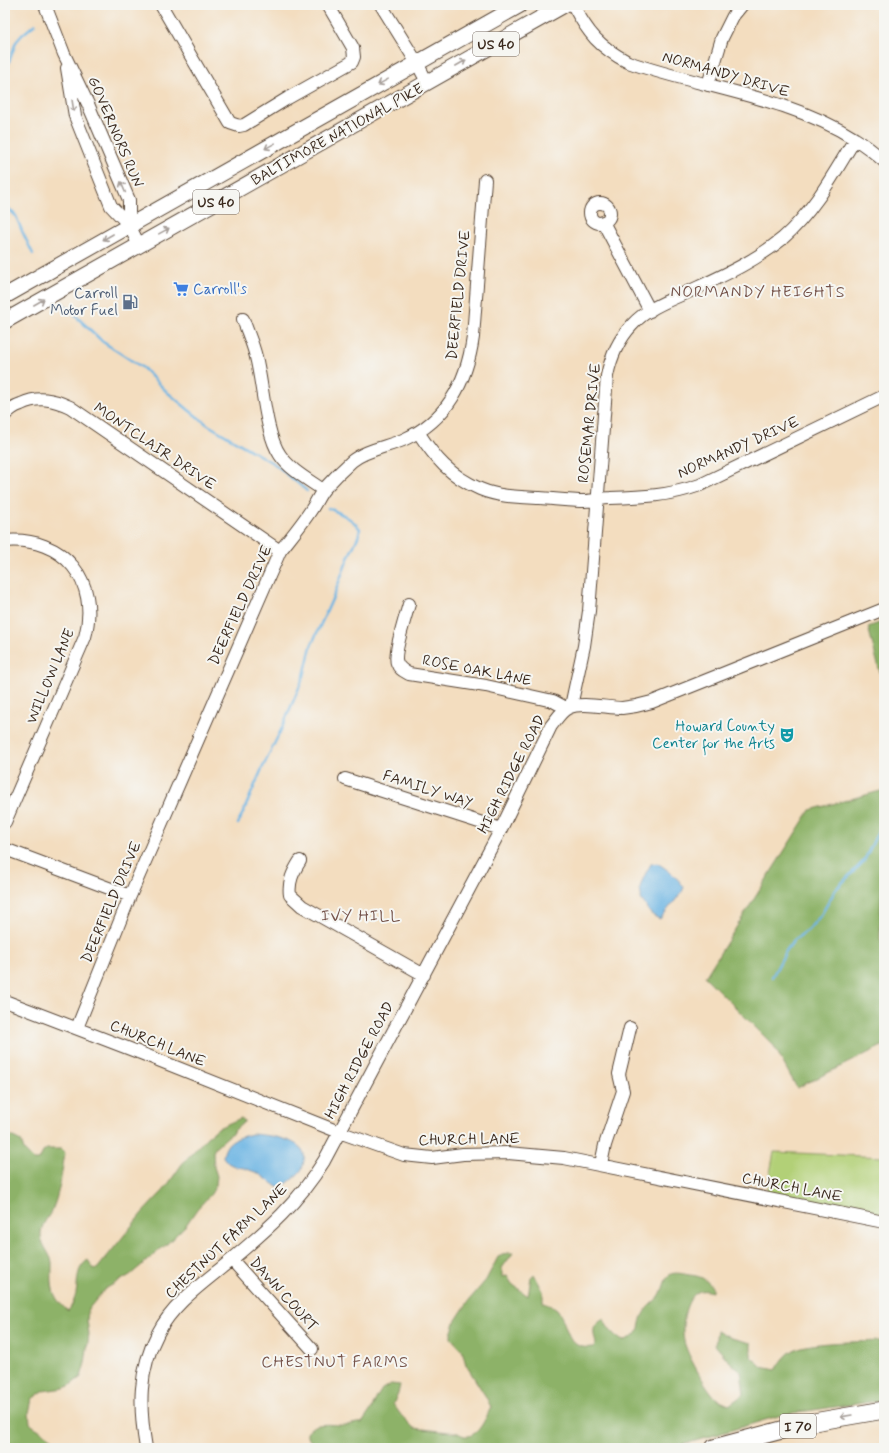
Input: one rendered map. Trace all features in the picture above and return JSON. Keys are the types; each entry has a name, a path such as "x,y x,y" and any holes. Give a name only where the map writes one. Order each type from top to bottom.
{"highway":[{"name":"I 70","path":"714,1448 808,1423 884,1410"}],"main road":[{"name":"BALTIMORE NATIONAL PIKE","path":"5,296 520,5"},
{"name":"BALTIMORE NATIONAL PIKE","path":"5,321 564,5"}],"street":[{"name":"GOVERNORS RUN","path":"45,5 64,54 88,104 129,200 129,225"},
{"path":"162,5 230,123 239,126 244,125 352,62 354,57 354,48 328,5"},
{"path":"381,5 427,82"},
{"name":"NORMANDY DRIVE","path":"573,5 596,41 616,56 641,67 758,98 804,114 829,124 856,139 884,161"},
{"path":"708,85 724,31 742,5"},
{"name":"GOVERNORS RUN","path":"64,54 75,116 111,206 129,225 140,245"},
{"name":"ROSEMAR DRIVE","path":"569,707 584,646 589,611 607,376 615,350 622,337 633,324 650,310 738,269 762,254 782,238 816,203 856,139"},
{"name":"DEERFIELD DRIVE","path":"77,1028 130,896 280,551 311,510 323,490 340,472 355,460 371,451 405,439 418,432 445,408 458,390 465,374 473,337 485,180"},
{"path":"604,222 650,310"},
{"path":"243,319 256,356 270,432 275,446 280,456 290,466 323,490"},
{"name":"NORMANDY DRIVE","path":"418,432 437,460 449,471 488,492 509,496 586,501 651,497 675,493 700,485 884,396"},
{"name":"MONTCLAIR DRIVE","path":"5,415 17,405 39,398 59,402 70,407 280,551"},
{"name":"WILLOW LANE","path":"5,541 35,543 61,554 72,564 79,576 89,599 90,612 89,625 85,637 5,822"},
{"name":"ROSE OAK LANE","path":"409,604 396,652 397,664 402,670 409,674 486,686 553,701 569,707"},
{"path":"569,707 589,705 620,708 635,707 652,702 884,609"},
{"name":"HIGH RIDGE ROAD","path":"338,1132 501,830 551,726 561,713 569,707"},
{"name":"FAMILY WAY","path":"345,779 501,830"},
{"path":"5,849 130,896"},
{"path":"300,861 292,874 290,881 290,895 294,900 424,975"},
{"name":"CHURCH LANE","path":"5,1001 77,1028 338,1132 404,1156 420,1158 463,1154 508,1153 540,1155 601,1164 884,1222"},
{"path":"601,1164 605,1145 623,1091 620,1069 630,1028"},
{"name":"CHESTNUT FARM LANE","path":"146,1448 141,1421 142,1386 145,1367 153,1344 162,1326 181,1302 266,1231 297,1199 316,1174 338,1132"},
{"name":"DAWN COURT","path":"232,1260 312,1349"}],"green space":[{"path":"884,621 884,688 868,627"},
{"path":"884,790 884,868 882,870 880,939 884,947 884,1045 797,1088 774,1046 705,977 810,810"},
{"path":"241,1118 245,1121 215,1148 213,1152 214,1167 217,1176 216,1185 211,1194 197,1209 186,1225 168,1243 130,1275 105,1289 90,1307 87,1320 89,1334 85,1363 81,1377 69,1386 43,1391 32,1399 29,1413 30,1423 65,1448 5,1448 5,1133 21,1141 24,1150 34,1160 39,1160 43,1152 47,1149 61,1149 65,1153 57,1195 53,1208 43,1225 41,1236 52,1262 53,1289 57,1300 68,1311 76,1295 80,1268 83,1264 88,1260 93,1268 97,1269 142,1213 164,1190 182,1164 207,1137 218,1128"},
{"path":"774,1152 884,1157 884,1215 766,1194"},
{"path":"507,1253 513,1253 502,1268 502,1277 507,1276 512,1284 528,1296 531,1277 534,1274 543,1291 543,1302 557,1309 572,1341 577,1345 584,1347 593,1347 596,1344 594,1329 597,1324 604,1319 611,1332 623,1341 635,1335 639,1328 642,1316 660,1295 669,1275 675,1273 696,1276 707,1281 712,1287 712,1292 700,1291 690,1299 687,1306 683,1328 684,1341 697,1371 707,1387 717,1399 729,1405 744,1394 741,1372 715,1345 717,1330 731,1338 751,1343 751,1356 762,1367 776,1370 788,1354 802,1347 824,1343 884,1341 884,1400 785,1414 672,1448 317,1448 307,1437 307,1432 311,1428 325,1424 346,1425 362,1423 382,1389 391,1384 400,1385 398,1394 393,1404 401,1415 414,1428 458,1433 464,1436 469,1436 479,1429 491,1407 466,1365 462,1350 451,1338 451,1334 456,1320 470,1299 486,1280 498,1257"}],"water":[{"path":"657,863 679,880 684,887 682,892 660,919 648,910 641,899 640,889 643,879 651,864"},
{"path":"252,1134 276,1137 300,1147 304,1153 304,1160 300,1172 286,1184 277,1187 258,1173 236,1167 228,1163 223,1157 227,1146 237,1138"}],"waterway":[{"path":"5,73 16,42 35,24"},
{"path":"5,208 9,209 16,216 33,254"},
{"path":"62,303 103,342 143,368 167,392 208,425 276,465 307,491"},
{"path":"238,824 304,676 311,646 358,537 360,529 357,525 346,516 328,508"},
{"path":"772,977 786,951 794,940 808,930 821,915 836,889 864,861 884,819"}],"place":[{"name":"Carroll's","path":"181,289"},
{"name":"Carroll Motor Fuel","path":"130,302"},
{"name":"Howard County Center for the Arts","path":"787,735"}],"district":[{"name":"NORMANDY HEIGHTS","path":"758,291"},
{"name":"IVY HILL","path":"361,915"},
{"name":"CHESTNUT FARMS","path":"335,1361"}]}
